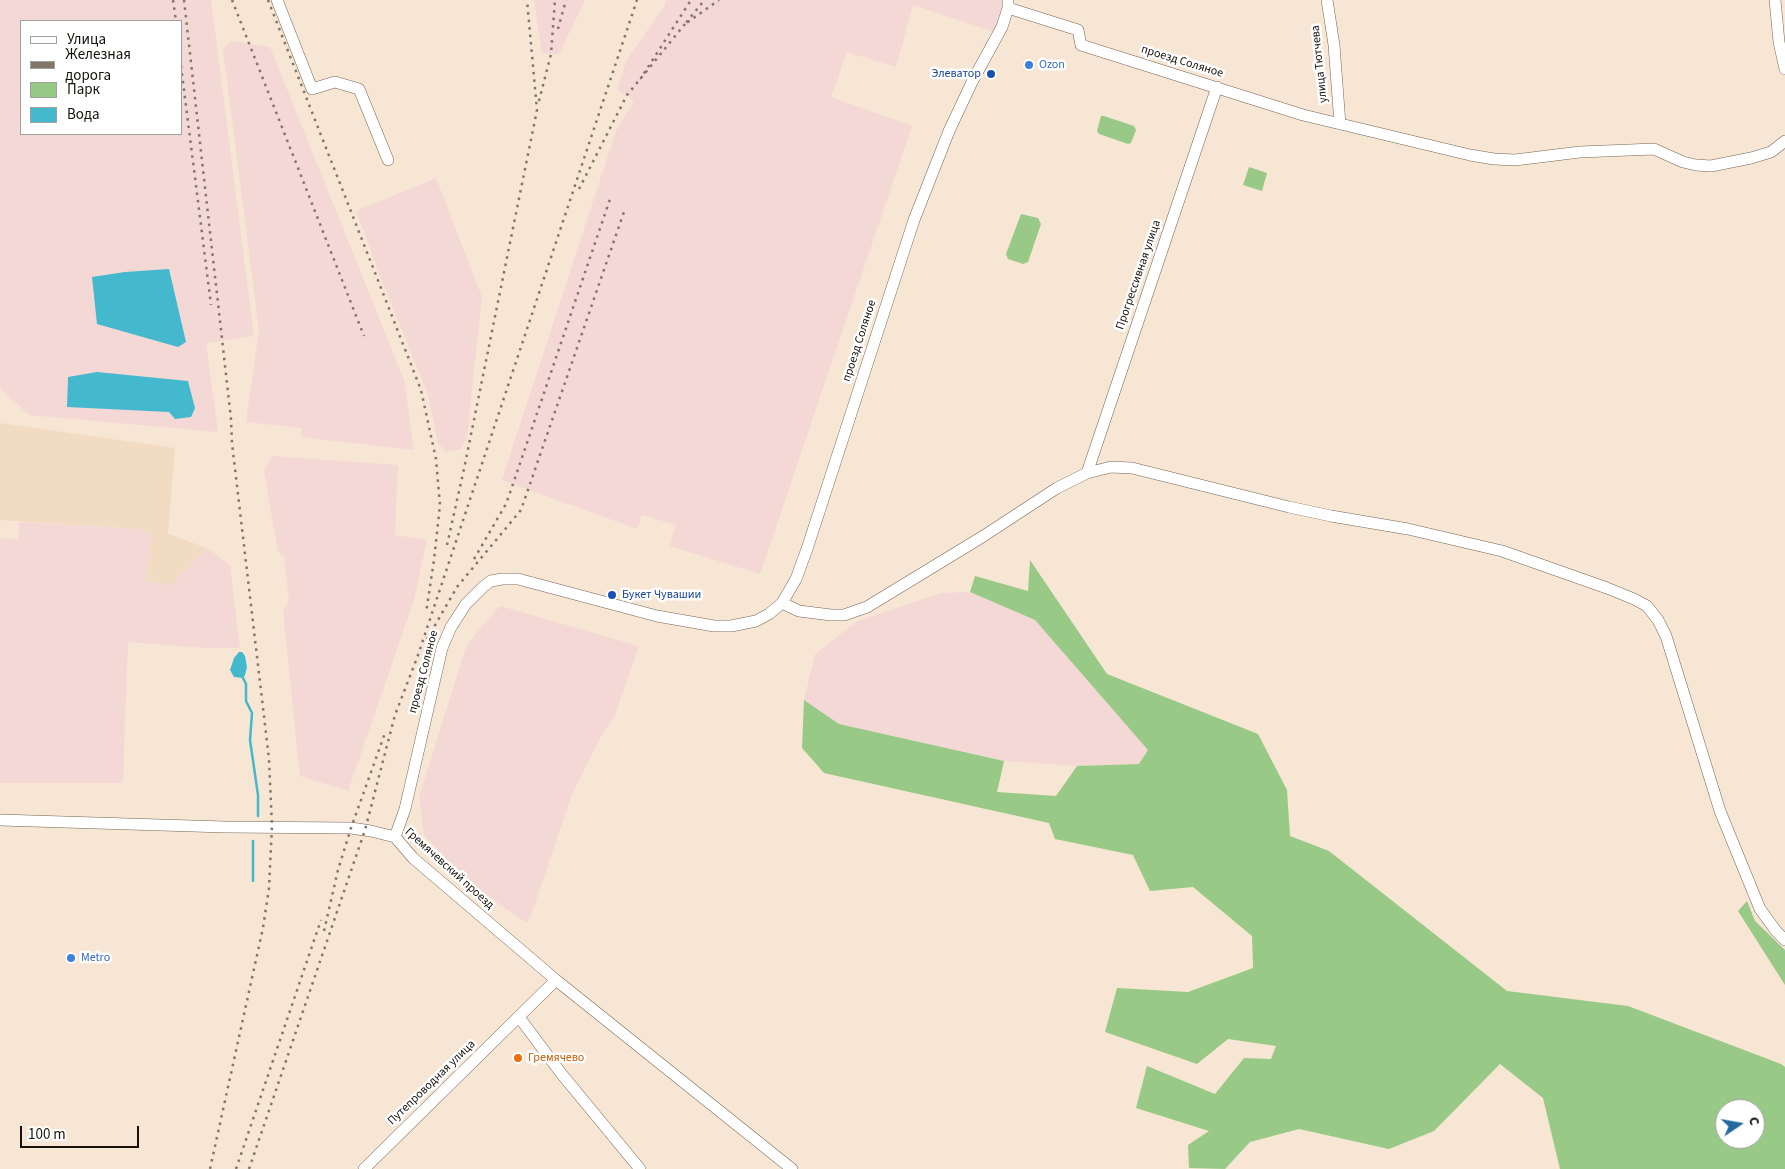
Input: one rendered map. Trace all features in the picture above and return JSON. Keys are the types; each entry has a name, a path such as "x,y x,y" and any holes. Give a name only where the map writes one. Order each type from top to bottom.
{"street":[{"path":"277,0 312,89 335,82 359,89 388,160"},
{"name":"улица Тютчева","path":"1327,0 1334,45 1340,124"},
{"path":"1775,0 1779,42 1785,69"},
{"name":"проезд Соляное","path":"394,837 405,809 442,648 451,627 466,604 483,586 491,581 518,579 657,616 714,626 738,626 756,621 769,614 782,603 796,579 807,549 914,220 949,131 973,80 1002,27 1008,4 1078,30 1080,45 1301,115 1470,155 1515,160 1580,152 1654,149 1683,162 1711,166 1771,152 1785,140"},
{"name":"Прогрессивная улица","path":"1087,473 1217,87"},
{"path":"782,603 799,611 831,615 844,615 868,607 982,537 1057,488 1087,473 1111,467 1132,468 1289,507 1453,539 1502,551 1607,588 1647,606 1658,620 1666,636 1720,811 1760,909 1785,940"},
{"name":"Гремячевский проезд","path":"0,820 225,827 351,828 394,837 413,858 556,980 792,1169"},
{"name":"Путепроводная улица","path":"364,1169 556,980"},
{"path":"519,1017 560,1072 640,1169"}],"shaded area":[{"path":"0,0 211,0 254,336 206,343 218,432 29,415 0,388"},
{"path":"534,0 585,0 559,54 542,54"},
{"name":"Букет Чувашии","path":"666,0 1003,0 995,32 913,5 896,67 847,52 831,97 912,126 760,574 670,546 676,525 642,515 637,529 502,480 616,131 634,101 617,90 627,59 664,7"},
{"path":"231,41 270,47 404,380 414,450 301,437 302,428 246,422 259,331 223,50"},
{"path":"436,178 482,297 467,437 461,449 446,452 438,443 428,394 383,284 356,211"},
{"path":"0,423 175,448 168,534 207,548 171,585 144,581 152,535 142,529 0,520"},
{"path":"272,456 398,465 395,535 427,540 414,600 348,791 300,776 283,612 289,600 284,557 278,552 264,472"},
{"path":"19,522 142,529 152,535 145,581 171,585 207,548 230,565 240,648 205,648 128,642 123,783 0,783 0,538 18,539"},
{"path":"970,592 1035,620 1148,750 1139,764 1077,766 1004,761 839,724 804,700 815,654 856,622 941,593"},
{"path":"500,606 639,646 615,715 600,738 572,794 529,921 525,922 468,882 424,835 419,797 467,644"}],"green space":[{"path":"1101,116 1134,126 1136,130 1131,143 1128,144 1099,134 1097,131"},
{"path":"1249,167 1267,173 1262,191 1243,185"},
{"path":"1021,214 1038,218 1041,224 1028,262 1023,264 1008,259 1006,254"},
{"path":"1030,560 1107,674 1258,734 1287,790 1290,836 1329,851 1507,991 1628,1006 1781,1064 1785,1067 1785,1169 1560,1169 1543,1098 1500,1064 1434,1131 1389,1149 1299,1129 1250,1142 1225,1169 1189,1168 1188,1145 1209,1131 1136,1108 1147,1066 1215,1094 1244,1058 1271,1059 1276,1046 1228,1039 1197,1064 1105,1032 1117,988 1188,992 1253,968 1252,936 1193,887 1150,891 1133,855 1055,839 1049,823 824,773 802,748 804,700 839,724 1004,761 997,792 1056,796 1077,766 1139,764 1148,750 1035,620 970,592 975,576 1028,591"},
{"path":"1747,901 1755,921 1785,950 1785,985 1738,911"}],"water":[{"path":"169,269 186,342 178,347 97,324 92,277 125,272"},
{"path":"97,372 188,381 195,408 191,417 175,419 169,412 67,407 68,377"},
{"path":"239,652 242,652 245,656 247,667 243,678 234,677 230,670 234,658"}],"waterway":[{"path":"243,678 246,684 246,701 252,713 250,740 258,795 258,816"},
{"path":"253,841 253,881"}],"railway":[{"path":"173,0 176,20"},
{"path":"184,0 231,419 232,443 269,759 272,826 269,888 263,928 210,1169"},
{"path":"232,0 364,336"},
{"path":"268,0 421,390 436,459 440,505 426,613"},
{"path":"447,545 537,110 527,0"},
{"path":"539,101 551,54 555,0"},
{"path":"558,29 566,0"},
{"path":"249,1169 365,830 395,715 417,658 637,0"},
{"path":"685,24 641,78 691,0"},
{"path":"702,3 685,24 719,0"},
{"path":"182,74 211,305"},
{"path":"579,189 627,95 641,78"},
{"path":"474,559 506,504 610,199"},
{"path":"427,639 457,587 521,510 625,209"},
{"path":"324,931 338,870 385,733"},
{"path":"236,1169 321,920"}],"place":[{"name":"Ozon","path":"1029,65"},
{"name":"Элеватор","path":"991,74"},
{"name":"Букет Чувашии","path":"612,595"},
{"name":"Metro","path":"71,958"},
{"name":"Гремячево","path":"518,1058"}]}
